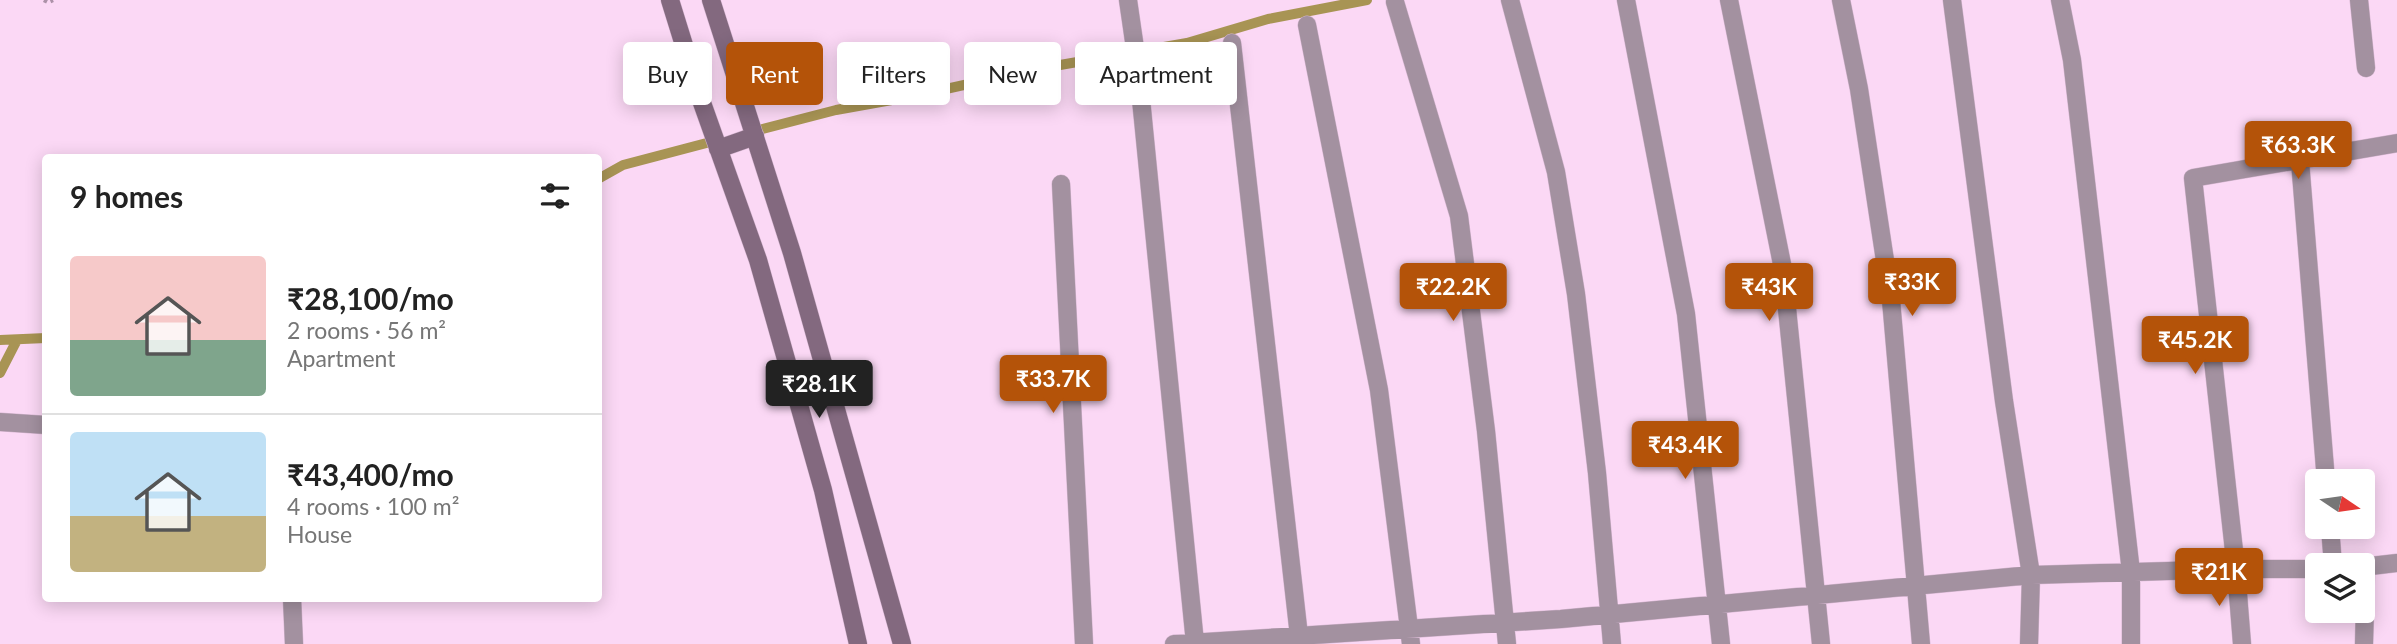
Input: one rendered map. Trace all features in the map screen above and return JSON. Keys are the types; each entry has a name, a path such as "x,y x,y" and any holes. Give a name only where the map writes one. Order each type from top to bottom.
{"main road":[{"path":"670,0 701,100 758,260 822,491 858,644"},
{"path":"711,0 813,325 902,644"},
{"path":"718,149 755,136"}],"street":[{"path":"1128,0 1139,69 1195,643"},
{"path":"1510,0 1556,172 1569,253 1597,473 1612,644"},
{"path":"1626,0 1686,314 1721,644"},
{"path":"1729,0 1783,269 1821,644"},
{"path":"1841,0 1859,89 1891,300 1921,644"},
{"path":"1952,0 2004,401 2031,575 2029,644"},
{"path":"2060,0 2072,60 2131,572 2131,644"},
{"path":"2360,0 2367,68"},
{"path":"1395,2 1459,216 1486,431 1507,644"},
{"path":"1307,25 1379,390 1410,636"},
{"path":"1237,87 1299,636"},
{"path":"2242,644 2193,178 2397,143"},
{"path":"2300,161 2325,469"},
{"path":"1061,184 1084,644"},
{"path":"4,423 42,425"},
{"path":"2375,566 2397,563"},
{"path":"1174,644 1299,636 1410,636 1504,622 1610,615 2031,575 2305,569"},
{"path":"292,602 294,644"},
{"path":"2364,623 2364,644"}],"path":[{"path":"44,0 53,0"}],"waterway":[{"path":"747,133 836,110 1037,69 1187,43 1268,19 1367,0"},
{"path":"602,177 623,165 718,140"},
{"path":"0,340 42,338"},
{"path":"0,373 17,340"}]}
